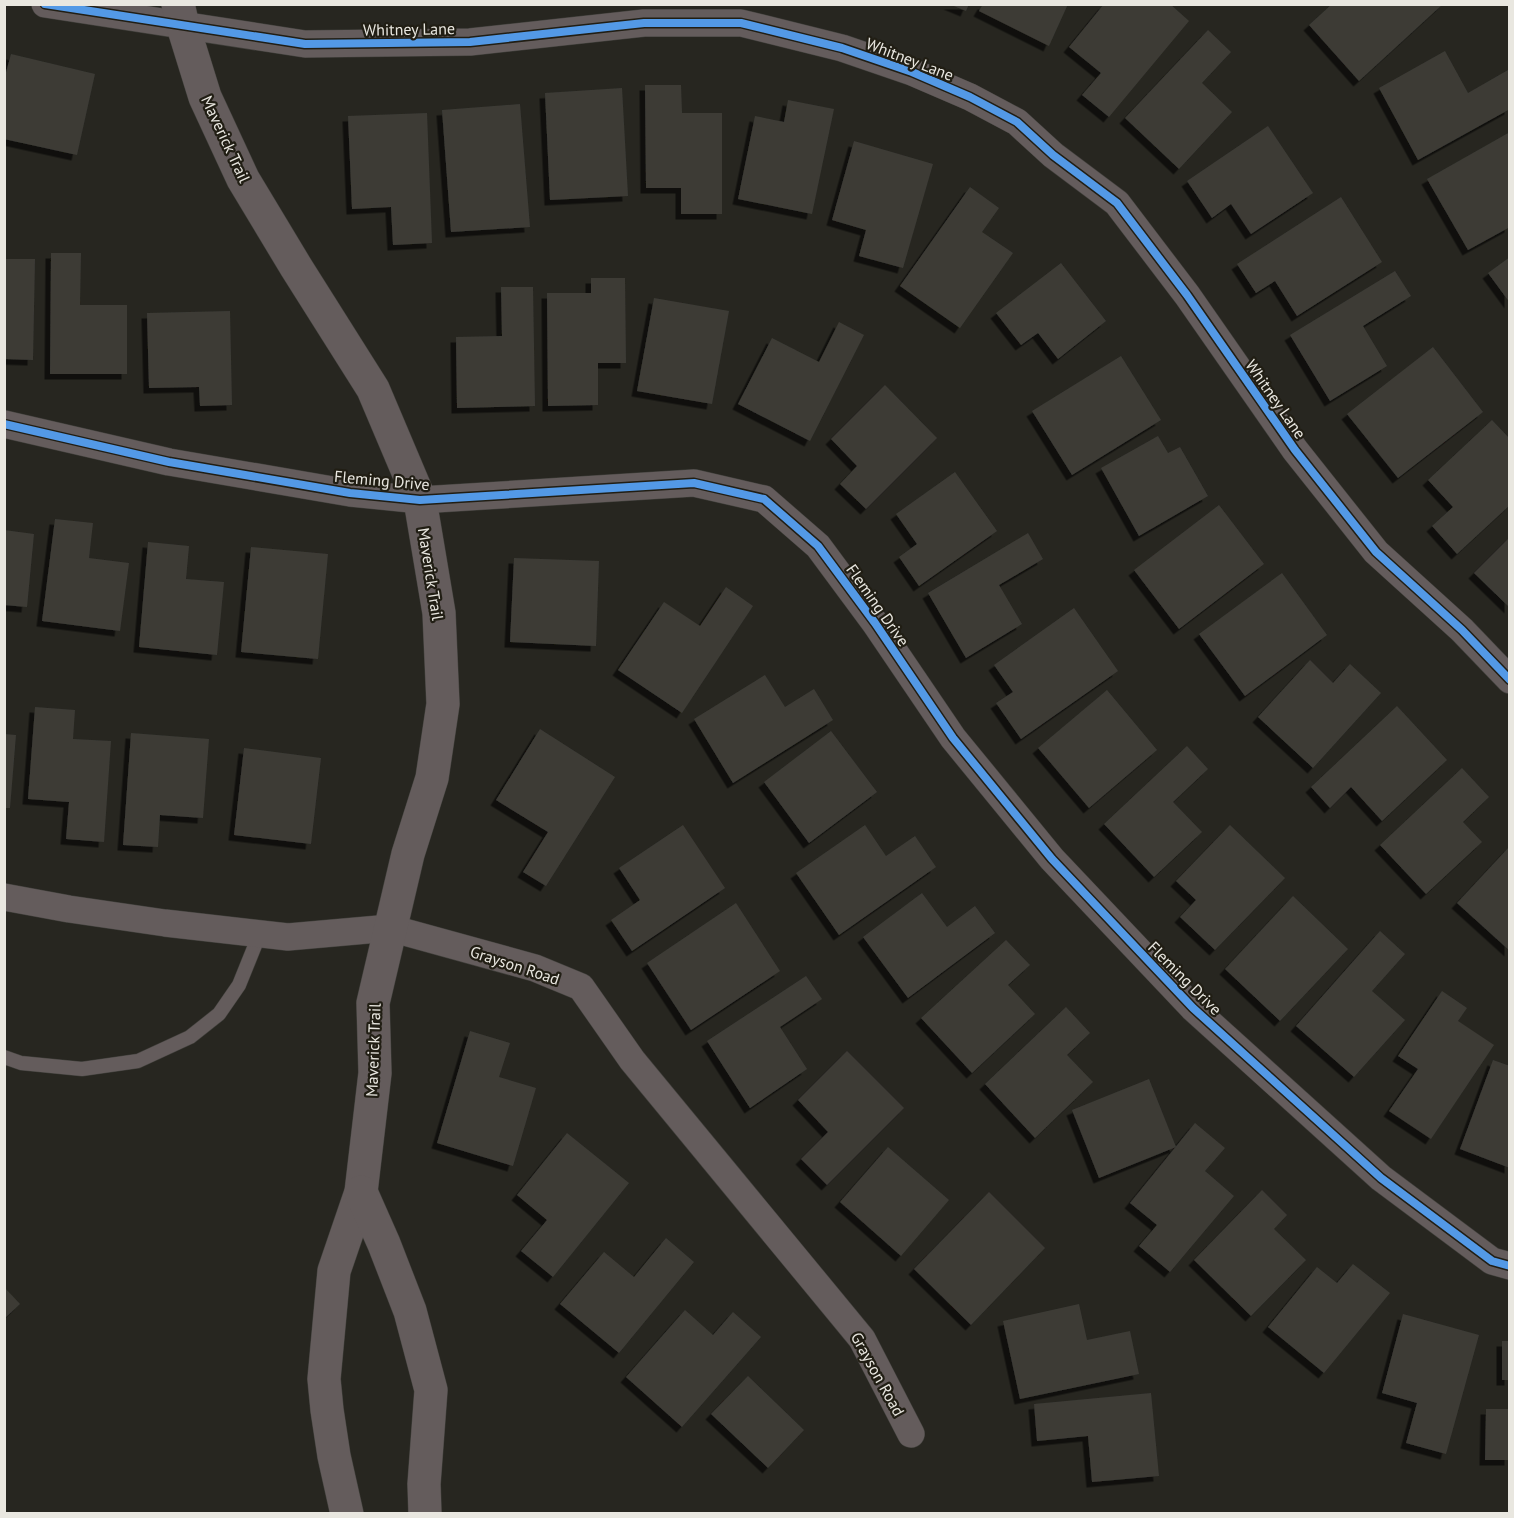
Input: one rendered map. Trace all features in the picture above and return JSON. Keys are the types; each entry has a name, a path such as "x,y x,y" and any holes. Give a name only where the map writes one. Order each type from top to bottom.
{"street":[{"name":"Whitney Lane","path":"45,4 181,15 305,44 470,42 644,23 741,23 842,48 912,72 970,97 1017,122 1053,155 1117,203 1187,295 1295,450 1376,552 1462,630 1509,680"},
{"name":"Maverick Trail","path":"181,15 205,97 243,179 373,389 420,500 439,613 442,704 432,778 408,854 372,1003 375,1073 361,1192 334,1271 324,1379 334,1456 347,1514"},
{"name":"Fleming Drive","path":"4,424 169,462 350,493 420,500 694,483 764,499 818,546 875,623 953,738 1052,859 1193,1008 1381,1178 1492,1261 1509,1266"},
{"name":"Grayson Road","path":"4,897 154,922 288,937 390,928 535,968 581,987 632,1060 862,1339 911,1434"},
{"path":"361,1192 410,1311 431,1390 424,1484 425,1514"}],"lane":[{"path":"4,1057 21,1063 82,1069 138,1061 190,1037 219,1014 239,985 260,933"}],"building":[{"path":"949,4 969,4 966,11"},
{"path":"983,4 1068,4 1049,46 979,11"},
{"path":"1104,4 1170,4 1189,21 1109,117 1082,95 1101,73 1069,47"},
{"path":"1332,4 1443,4 1359,81 1309,25"},
{"path":"1208,30 1231,52 1202,83 1232,112 1179,169 1125,118"},
{"path":"1445,51 1468,93 1508,70 1510,73 1510,109 1418,160 1379,88"},
{"path":"11,54 95,74 77,155 4,139 4,80"},
{"path":"645,85 681,85 682,113 722,113 722,214 681,214 681,188 646,188"},
{"path":"622,88 628,196 550,200 545,93"},
{"path":"788,100 834,109 812,214 738,199 755,116 784,122"},
{"path":"520,104 530,227 451,232 442,110"},
{"path":"427,113 432,243 393,245 391,207 352,209 348,116"},
{"path":"1268,126 1313,193 1251,234 1231,204 1212,218 1187,181"},
{"path":"1510,132 1510,227 1468,250 1427,179"},
{"path":"854,141 933,164 903,268 859,256 866,230 832,220"},
{"path":"970,187 999,208 982,232 1013,253 960,328 900,286"},
{"path":"1341,197 1382,262 1297,316 1275,281 1256,293 1237,264"},
{"path":"51,253 81,253 80,305 127,305 127,374 50,374"},
{"path":"1510,257 1510,303 1488,273"},
{"path":"4,259 35,259 33,360 4,359"},
{"path":"1061,263 1106,321 1058,359 1038,333 1021,345 996,313"},
{"path":"1395,271 1411,296 1363,326 1387,366 1330,401 1290,335"},
{"path":"591,278 625,278 626,363 598,363 598,405 548,406 547,293 591,293"},
{"path":"501,287 533,287 535,406 457,408 456,337 502,336"},
{"path":"654,298 729,311 712,404 637,391"},
{"path":"230,311 232,405 200,406 199,387 149,388 147,313"},
{"path":"839,322 864,335 810,441 738,404 772,338 819,362"},
{"path":"1433,347 1483,412 1398,478 1347,414"},
{"path":"1121,356 1161,420 1072,475 1032,411"},
{"path":"885,385 937,438 866,509 840,484 857,466 831,439"},
{"path":"1492,420 1510,439 1510,505 1457,554 1432,526 1453,507 1428,480"},
{"path":"1158,436 1168,453 1180,447 1208,496 1139,536 1101,468"},
{"path":"955,472 997,531 919,586 899,557 917,544 896,514"},
{"path":"1219,505 1264,564 1179,629 1134,570"},
{"path":"55,519 93,523 89,558 129,563 120,631 42,621"},
{"path":"4,530 34,534 27,607 4,605"},
{"path":"1028,533 1043,559 999,585 1022,624 966,658 928,593"},
{"path":"1510,537 1510,608 1474,573"},
{"path":"148,542 189,546 186,579 224,582 217,655 139,647"},
{"path":"251,547 328,554 318,659 241,652"},
{"path":"514,558 599,561 596,646 510,642"},
{"path":"1282,573 1327,635 1245,696 1199,634"},
{"path":"726,587 753,606 682,713 618,670 664,602 700,626"},
{"path":"1074,608 1118,671 1021,739 996,703 1013,692 994,665"},
{"path":"1310,660 1333,683 1350,664 1381,693 1313,768 1258,717"},
{"path":"765,675 785,707 814,689 833,720 733,783 694,719"},
{"path":"1107,690 1157,750 1089,808 1038,748"},
{"path":"1397,706 1447,760 1382,821 1351,787 1330,808 1311,787"},
{"path":"35,707 75,710 73,739 111,741 104,842 66,839 69,802 28,799"},
{"path":"540,729 615,777 546,886 523,872 548,832 496,800"},
{"path":"831,731 877,792 809,843 764,782"},
{"path":"131,733 209,739 203,818 160,815 158,847 123,845"},
{"path":"4,734 16,735 10,808 4,808"},
{"path":"1187,746 1208,769 1173,802 1202,832 1154,877 1104,824"},
{"path":"244,748 321,758 311,844 234,835"},
{"path":"1462,768 1489,797 1463,822 1482,842 1426,894 1380,845"},
{"path":"683,825 725,888 632,951 611,920 640,900 619,868"},
{"path":"865,825 886,856 915,836 936,867 839,935 796,873"},
{"path":"1230,825 1285,878 1215,950 1180,917 1196,900 1176,881"},
{"path":"1510,846 1510,951 1457,903"},
{"path":"922,893 947,927 975,906 995,933 908,998 863,937"},
{"path":"1293,896 1348,949 1280,1021 1225,969"},
{"path":"736,903 780,971 691,1030 647,963"},
{"path":"1380,931 1405,954 1372,991 1405,1020 1354,1077 1296,1026"},
{"path":"1006,940 1030,965 1008,985 1035,1014 972,1073 921,1018"},
{"path":"806,976 822,999 780,1027 807,1069 750,1108 707,1041"},
{"path":"1442,991 1467,1008 1458,1021 1494,1045 1431,1139 1389,1111 1418,1069 1398,1056"},
{"path":"1066,1007 1090,1033 1067,1055 1093,1082 1035,1138 985,1084"},
{"path":"470,1031 510,1043 499,1077 536,1088 513,1166 437,1143"},
{"path":"847,1051 904,1108 827,1185 801,1159 828,1132 798,1100"},
{"path":"1493,1060 1510,1066 1510,1168 1460,1149"},
{"path":"1149,1079 1176,1147 1099,1178 1072,1110"},
{"path":"1195,1123 1225,1148 1205,1171 1234,1196 1170,1272 1139,1246 1157,1225 1130,1203"},
{"path":"567,1133 629,1183 553,1277 521,1251 547,1220 517,1195"},
{"path":"888,1147 949,1200 901,1256 840,1202"},
{"path":"1262,1190 1287,1215 1274,1229 1306,1260 1251,1316 1194,1260"},
{"path":"989,1192 1045,1248 971,1325 914,1269"},
{"path":"666,1238 694,1262 619,1353 560,1304 604,1252 634,1277"},
{"path":"1353,1264 1390,1293 1324,1373 1268,1327 1317,1267 1337,1283"},
{"path":"4,1287 20,1304 4,1319"},
{"path":"1079,1304 1087,1340 1130,1331 1139,1374 1020,1399 1003,1321"},
{"path":"685,1310 713,1335 733,1312 761,1337 682,1427 626,1377"},
{"path":"1403,1314 1479,1335 1446,1454 1406,1443 1417,1403 1382,1393"},
{"path":"1502,1341 1510,1341 1510,1380 1502,1380"},
{"path":"748,1376 804,1430 768,1468 711,1414"},
{"path":"1151,1393 1159,1476 1092,1482 1088,1436 1037,1441 1034,1404"},
{"path":"1486,1409 1510,1409 1510,1460 1485,1460"}],"cycle path":[{"path":"45,4 305,44 470,42 644,23 741,23 842,48 912,72 970,97 1017,122 1053,155 1117,203 1187,295 1295,450 1376,552 1462,630 1510,680"},
{"path":"4,424 169,462 350,493 420,500 694,483 764,499 818,546 875,623 953,738 1052,859 1193,1008 1381,1178 1492,1261 1510,1266"}]}
